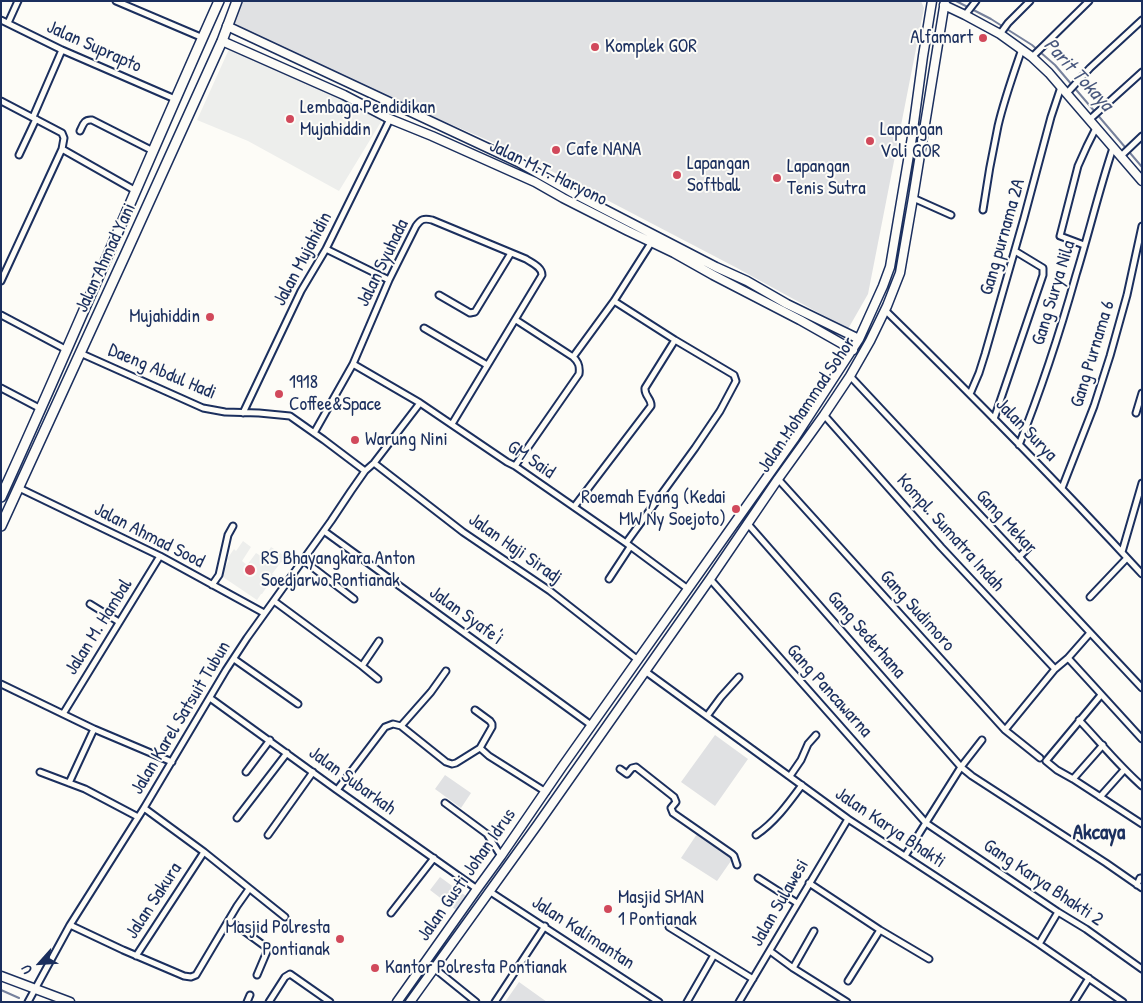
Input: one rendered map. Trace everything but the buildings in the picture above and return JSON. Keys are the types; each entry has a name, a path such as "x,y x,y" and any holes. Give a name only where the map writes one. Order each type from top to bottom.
{"main road":[{"name":"Jalan Ahmad Yani","path":"1,497 113,246 219,1"},
{"name":"Jalan Ahmad Yani","path":"1,526 222,41 237,1"},
{"path":"113,246 126,253"}],"street":[{"path":"8,24 18,1"},
{"path":"116,1 203,38"},
{"name":"Jalan Mohammad Sohor","path":"562,767 794,439 859,339 890,267 932,1"},
{"path":"1002,32 1008,23 1030,1"},
{"path":"1034,55 1089,1"},
{"path":"966,12 974,2"},
{"path":"945,3 966,12 1002,32 1022,49 1034,55 1061,87 1092,118 1096,128 1113,148 1122,154 1142,181"},
{"name":"Jalan Mohammad Sohor","path":"572,774 824,415 850,376 885,310 900,273 915,199 945,3"},
{"name":"Jalan Suprapto","path":"1,20 62,50 175,99"},
{"path":"1068,92 1090,68 1142,20"},
{"path":"227,26 520,163 606,214 715,271 747,281 787,304 859,339"},
{"name":"Jalan M.T. Haryono","path":"222,41 344,95 390,119 535,182 563,198 606,214 651,243 715,271 852,350"},
{"path":"983,210 998,126 1022,49"},
{"path":"19,155 62,50"},
{"path":"1092,118 1142,72"},
{"path":"344,95 349,83"},
{"name":"Gang purnama 2A","path":"970,394 985,354 1061,87"},
{"path":"1,101 63,134 64,140 62,149 1,281"},
{"name":"Jalan Mujahidin","path":"243,413 300,291 326,249 390,119"},
{"path":"80,131 85,122 92,120 153,151"},
{"path":"432,136 438,125"},
{"path":"1084,246 1060,236 1078,166 1096,128"},
{"path":"1122,154 1142,136"},
{"path":"912,137 923,139"},
{"name":"Gang Surya Nila","path":"1019,445 1045,374 1113,148"},
{"path":"62,149 137,191"},
{"path":"915,199 951,215"},
{"name":"Jalan Syuhada","path":"314,433 353,364 389,280 416,226 421,220 425,218 511,253 541,269 542,275 516,320"},
{"name":"Gang Purnama 6","path":"1062,488 1094,406 1110,356 1127,295 1142,226"},
{"path":"574,357 614,301 651,243"},
{"path":"326,249 389,280"},
{"path":"994,419 1043,275 1043,268 1014,251"},
{"path":"438,295 470,313 475,312 511,253"},
{"path":"890,267 900,273"},
{"path":"608,579 628,545 720,411 736,383 734,375 614,301"},
{"name":"Jalan Surya","path":"885,310 1062,488 1142,574"},
{"path":"800,320 806,313"},
{"path":"1,315 67,350"},
{"path":"452,424 516,320 574,357 578,363 579,374 515,466"},
{"path":"424,328 487,365"},
{"path":"574,508 651,406 651,402 645,393 645,388 675,340"},
{"name":"Daeng Abdul Hadi","path":"80,353 203,408 217,412 290,416 366,471"},
{"name":"GM Said","path":"353,364 420,403 515,466 688,589"},
{"name":"Gang Mekar","path":"850,376 1142,688"},
{"path":"1,388 41,409"},
{"path":"1136,413 1142,393"},
{"name":"Jalan Karel Satsuit Tubun","path":"28,1002 70,925 138,818 234,658 366,471 420,403"},
{"name":"Kompl. Sumatra Indah","path":"824,415 941,546 1055,669"},
{"path":"794,439 803,445"},
{"name":"Jalan Haji Siradj","path":"374,463 463,532 550,591 638,660"},
{"name":"Gang Sudimoro","path":"778,479 1005,730 1040,758"},
{"path":"1122,552 1142,483"},
{"name":"Jalan Ahmad Sood","path":"19,488 160,556 264,613"},
{"name":"Gang Sederhana","path":"747,523 961,767 1139,886"},
{"path":"212,585 219,575 228,535 233,526"},
{"name":"Jalan Syafe'i","path":"324,531 591,725"},
{"path":"1019,557 1029,547"},
{"name":"Jalan M. Hambal","path":"63,714 160,556"},
{"path":"1090,597 1127,558"},
{"path":"303,560 354,599"},
{"name":"Gang Pancawarna","path":"710,579 926,823"},
{"path":"274,601 378,679"},
{"path":"90,604 119,622"},
{"path":"664,623 675,628"},
{"path":"1005,730 1055,669 1068,658 1090,633"},
{"path":"362,666 379,641"},
{"path":"234,658 298,704"},
{"path":"1068,658 1142,739"},
{"path":"401,726 431,692 446,671"},
{"name":"Jalan Karya Bhakti","path":"645,671 848,819 1039,944 1123,1002"},
{"path":"707,716 721,696 739,677"},
{"path":"1,684 94,729 172,762"},
{"path":"1101,695 1046,761 1142,824"},
{"name":"Jalan Subarkah","path":"210,698 477,889"},
{"path":"337,790 384,727 394,724 401,726 446,762 456,763 480,748 492,724 476,710"},
{"path":"1079,720 1124,770 1142,786"},
{"path":"70,783 94,729"},
{"path":"790,776 801,760 808,744 816,735"},
{"path":"246,772 270,740"},
{"path":"905,856 961,767 982,740"},
{"path":"1073,779 1103,745"},
{"path":"480,748 546,792"},
{"path":"238,818 287,753"},
{"path":"562,767 572,774"},
{"name":"Jalan Gusti Johan Idrus","path":"401,1000 562,767"},
{"path":"620,769 627,774 632,768 636,767 674,797 676,802 671,808 672,812 732,854 737,865"},
{"path":"1100,797 1124,770"},
{"path":"40,772 85,789 138,818"},
{"path":"268,835 313,772"},
{"name":"Jalan Gusti Johan Idrus","path":"410,1002 572,774"},
{"path":"756,835 777,818 802,785"},
{"path":"445,802 488,834 501,856"},
{"path":"144,808 204,852 285,917"},
{"name":"Jalan Sulawesi","path":"739,1002 848,819"},
{"name":"Gang Karya Bhakti 2","path":"926,823 1086,929 1142,969"},
{"name":"Jalan Sakura","path":"70,925 136,956 204,852"},
{"path":"392,913 434,858"},
{"path":"758,878 797,903"},
{"path":"1139,886 1140,878 1142,878"},
{"path":"809,883 880,930 929,959"},
{"path":"136,956 184,976 191,977 196,975 249,889"},
{"name":"Jalan Kalimantan","path":"489,891 546,926 659,1002"},
{"path":"1039,944 1058,912"},
{"path":"229,920 268,949 257,975"},
{"path":"495,1002 546,926"},
{"path":"669,927 753,979"},
{"path":"848,982 880,930"},
{"path":"794,968 814,931"},
{"path":"770,951 847,1002"},
{"path":"687,1002 714,955"},
{"path":"434,968 476,1002"},
{"path":"270,1002 284,977 290,974 330,1002"},
{"path":"1,976 70,1002"},
{"path":"1074,1002 1089,978"},
{"path":"36,988 63,1002"},
{"path":"247,1002 250,995"},
{"path":"833,1002 838,996"}],"shaded area":[{"path":"243,1 921,1 924,8 868,294 848,329 737,268 513,151 231,30"},
{"name":"Lembaga Pendidikan Mujahiddin","path":"230,47 384,117 339,191 248,141 197,120"},
{"name":"RS Bhayangkara Anton Soedjarwo Pontianak","path":"243,541 251,547 242,561 247,565 256,553 264,558 271,547 289,559 286,565 281,562 257,600 220,575 229,561 227,559"},
{"path":"715,735 748,759 715,806 681,782"},
{"path":"445,775 471,793 461,808 435,789"},
{"path":"697,834 733,858 717,881 681,858"},
{"path":"440,877 466,896 456,910 430,890"},
{"path":"519,982 547,1002 505,1002"}],"waterway":[{"name":"Parit Tokaya","path":"956,1 991,19 1032,45 1055,65 1142,167"},
{"path":"1,990 19,998"}],"place":[{"name":"Alfamart","path":"983,38"},
{"name":"Komplek GOR","path":"595,47"},
{"name":"Lembaga Pendidikan Mujahiddin","path":"290,119"},
{"name":"Lapangan Voli GOR","path":"870,141"},
{"name":"Cafe NANA","path":"556,150"},
{"name":"Lapangan Softball","path":"677,175"},
{"name":"Lapangan Tenis Sutra","path":"777,178"},
{"name":"Mujahiddin","path":"210,317"},
{"name":"1918 Coffee&Space","path":"279,394"},
{"name":"Warung Nini","path":"355,440"},
{"name":"Roemah Eyang (Kedai MW Ny Soejoto)","path":"736,509"},
{"name":"RS Bhayangkara Anton Soedjarwo Pontianak","path":"250,570"},
{"name":"Masjid SMAN 1 Pontianak","path":"608,909"},
{"name":"Masjid Polresta Pontianak","path":"340,939"},
{"name":"Kantor Polresta Pontianak","path":"375,968"}],"district":[{"name":"Akcaya","path":"1099,833"}]}
